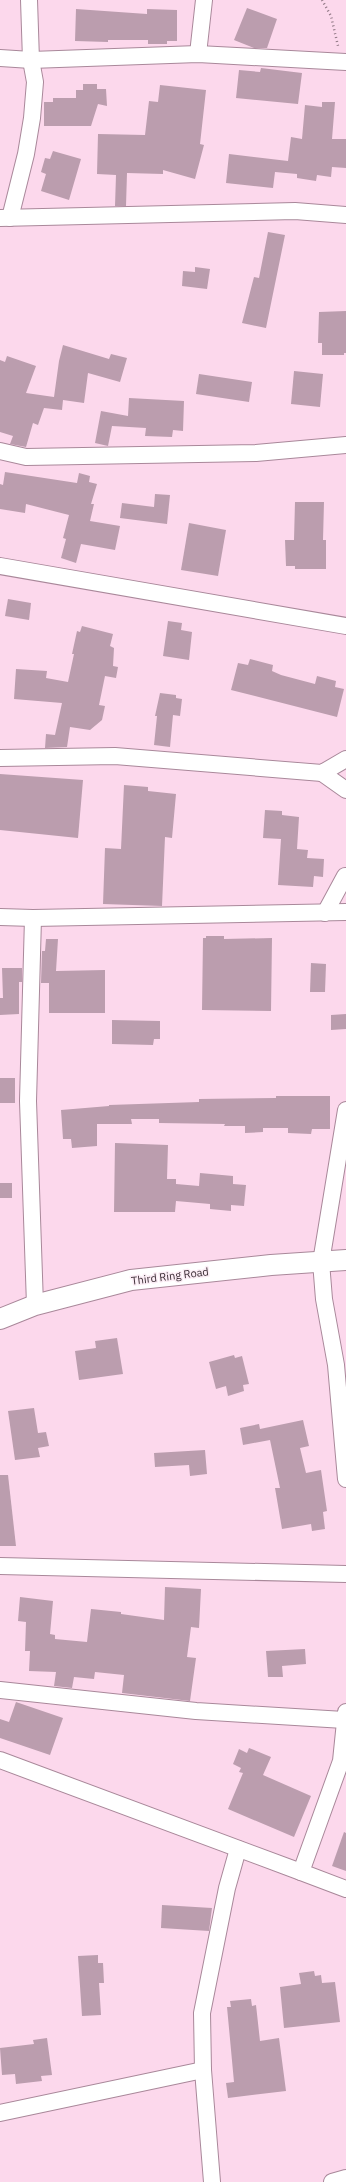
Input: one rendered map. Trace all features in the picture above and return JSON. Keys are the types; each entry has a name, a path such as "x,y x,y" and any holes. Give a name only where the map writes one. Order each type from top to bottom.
{"street":[{"path":"29,0 31,60 35,82 32,118 26,154 5,218 295,211 346,215"},
{"path":"198,54 204,0"},
{"path":"0,58 31,60 198,54 344,62"},
{"path":"0,451 26,458 256,453 346,445"},
{"path":"0,566 346,626"},
{"path":"0,758 116,756 322,773 346,790"},
{"path":"322,773 346,759"},
{"path":"325,913 346,873"},
{"path":"0,916 33,918 346,912"},
{"path":"33,918 28,1101 35,1305"},
{"path":"346,1110 321,1262 324,1299 336,1365 346,1479"},
{"name":"Third Ring Road","path":"0,1319 35,1305 130,1280 271,1265 346,1260"},
{"path":"0,1566 346,1574"},
{"path":"0,1690 196,1711 345,1716 341,1761 301,1872"},
{"path":"0,1760 346,1889"},
{"path":"212,2182 203,2070 202,2013 224,1903 238,1849"},
{"path":"0,2113 203,2070"},
{"path":"332,2182 346,2178"}],"path":[{"path":"322,0 331,16 344,62"}],"building":[{"path":"247,8 277,19 267,48 254,48 234,40"},
{"path":"76,9 147,14 147,9 177,10 177,41 167,41 167,44 148,44 148,40 108,40 108,42 75,41"},
{"path":"261,68 302,73 298,104 236,98 239,70 260,72"},
{"path":"83,84 97,84 97,89 106,89 107,106 98,104 91,126 44,126 44,102 53,102 53,98 76,98 76,90 83,90"},
{"path":"160,85 206,90 200,144 204,145 195,179 163,170 163,174 127,173 126,206 115,206 116,175 97,174 98,134 145,135 149,101 158,102"},
{"path":"322,102 335,102 332,139 346,139 346,168 332,167 331,177 317,175 316,181 297,178 297,174 275,172 273,188 226,183 229,154 288,161 291,137 302,139 305,105 322,107"},
{"path":"53,151 81,159 69,200 41,191 46,174 41,172 45,158 50,159"},
{"path":"268,232 285,235 266,328 242,323 254,277 259,278"},
{"path":"195,267 210,269 207,289 182,286 183,271 195,272"},
{"path":"346,311 346,353 344,353 344,355 322,355 322,343 318,343 319,312"},
{"path":"63,345 109,359 111,354 127,358 120,382 88,373 84,403 63,400 62,410 44,408 38,425 33,423 26,447 10,444 13,436 0,432 0,360 5,362 7,356 36,366 26,393 54,397 59,361"},
{"path":"294,371 323,374 320,407 291,404"},
{"path":"199,374 252,382 249,402 196,394"},
{"path":"129,398 184,401 183,431 173,430 172,437 145,436 146,428 112,426 108,446 95,443 101,411 128,416"},
{"path":"5,472 77,483 79,473 90,476 89,482 97,484 91,504 94,504 90,521 120,526 115,550 81,544 76,563 61,558 66,539 63,538 69,515 26,504 25,513 0,509 0,484 3,485"},
{"path":"155,494 170,495 167,524 120,518 122,503 154,507"},
{"path":"295,502 324,502 323,540 326,540 326,569 295,569 295,566 286,566 285,540 294,540"},
{"path":"189,523 226,530 218,576 181,570"},
{"path":"8,599 31,603 29,620 5,616"},
{"path":"168,621 182,623 181,630 192,632 189,660 163,656"},
{"path":"82,626 113,634 110,646 114,648 113,666 118,667 116,678 105,676 99,705 105,706 102,720 90,730 70,727 67,747 45,748 46,734 55,735 62,703 14,699 16,669 47,671 46,678 68,682 77,631 80,632"},
{"path":"250,659 273,665 272,671 281,675 315,684 317,676 336,681 335,687 344,689 337,717 231,690 238,663 248,665"},
{"path":"160,693 176,695 176,698 182,699 180,716 173,715 170,747 154,745 157,716 155,716"},
{"path":"0,774 83,780 78,838 0,830"},
{"path":"124,785 148,787 148,791 176,794 172,838 165,837 162,906 103,904 105,848 121,849"},
{"path":"265,810 282,811 282,815 299,817 297,849 308,850 307,858 324,859 323,877 314,876 313,887 278,885 281,839 263,838"},
{"path":"206,936 224,936 224,939 272,938 271,1011 202,1010 203,938 206,938"},
{"path":"46,939 58,939 56,971 105,970 105,1013 49,1013 49,983 41,983 42,951 45,951"},
{"path":"311,963 326,964 325,992 310,992"},
{"path":"2,968 22,968 22,982 19,982 19,1014 0,1015 0,998 3,998"},
{"path":"346,1014 346,1029 331,1030 331,1015"},
{"path":"112,1020 160,1021 160,1039 154,1039 153,1045 112,1044"},
{"path":"0,1078 15,1078 15,1103 0,1103"},
{"path":"276,1096 330,1096 330,1129 312,1129 311,1134 288,1133 288,1128 263,1128 263,1132 245,1133 245,1126 224,1126 225,1124 159,1123 159,1119 131,1119 132,1124 97,1124 97,1146 72,1148 71,1139 63,1139 61,1110 109,1105 199,1102 199,1099 276,1098"},
{"path":"115,1143 168,1145 167,1179 176,1179 176,1184 199,1186 200,1173 233,1176 233,1184 246,1185 244,1206 231,1205 231,1211 210,1209 210,1204 176,1201 175,1212 114,1212"},
{"path":"0,1183 12,1183 12,1198 0,1198"},
{"path":"117,1338 123,1374 79,1380 75,1351 96,1348 95,1341"},
{"path":"234,1355 235,1358 242,1356 249,1384 243,1385 244,1391 228,1396 226,1386 216,1389 209,1362"},
{"path":"34,1408 38,1433 46,1432 49,1446 38,1448 40,1457 15,1460 8,1411"},
{"path":"303,1420 309,1446 300,1448 306,1473 321,1470 327,1511 323,1512 325,1529 312,1531 311,1524 282,1529 275,1488 280,1488 270,1440 243,1445 240,1428 259,1424 260,1429"},
{"path":"205,1450 207,1474 190,1476 189,1465 155,1467 154,1453"},
{"path":"0,1475 8,1475 16,1546 0,1546"},
{"path":"165,1587 201,1589 199,1628 191,1627 187,1657 196,1658 190,1701 122,1693 124,1675 95,1672 94,1679 74,1677 72,1688 54,1686 56,1672 29,1671 30,1651 25,1651 26,1622 18,1621 20,1597 53,1601 50,1634 55,1635 55,1639 87,1642 91,1609 121,1612 121,1614 164,1620"},
{"path":"305,1649 306,1664 282,1666 283,1677 268,1677 266,1651"},
{"path":"16,1702 63,1718 50,1755 0,1738 0,1719 9,1722"},
{"path":"249,1748 271,1757 263,1775 311,1796 294,1837 228,1809 243,1773 239,1772 241,1768 233,1764 239,1749 247,1753"},
{"path":"344,1832 346,1833 346,1871 332,1866"},
{"path":"162,1905 212,1908 209,1931 161,1928"},
{"path":"98,1955 98,1963 103,1963 104,1983 99,1983 101,2015 82,2016 78,1956"},
{"path":"314,1971 315,1976 321,1975 322,1983 335,1982 340,2022 284,2028 280,1987 301,1984 299,1973"},
{"path":"251,1999 252,2006 256,2005 260,2041 279,2038 286,2091 228,2098 226,2083 234,2082 227,2007 231,2007 230,2001"},
{"path":"47,2038 52,2075 41,2076 42,2081 16,2084 15,2074 2,2075 0,2048 34,2044 33,2040"}]}
